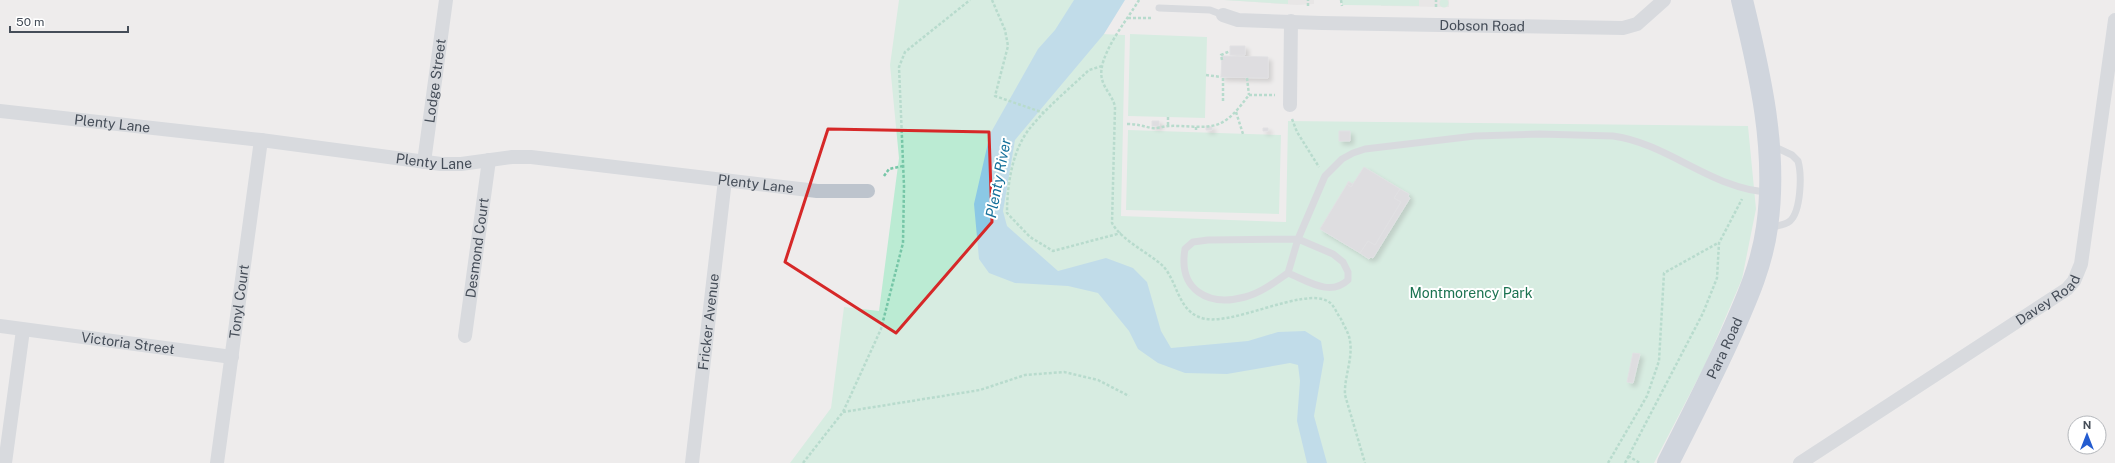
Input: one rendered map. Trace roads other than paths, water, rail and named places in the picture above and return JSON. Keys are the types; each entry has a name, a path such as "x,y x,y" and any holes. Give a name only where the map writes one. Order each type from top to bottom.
{"main road":[{"name":"Para Road","path":"1668,463 1718,364 1749,293 1761,257 1767,228 1770,192 1769,144 1759,72 1742,0"}],"street":[{"name":"Lodge Street","path":"424,162 446,0"},
{"name":"Dobson Road","path":"1223,15 1238,20 1623,28 1637,24 1664,0"},
{"name":"Davey Road","path":"1800,463 2067,289 2074,281 2081,264 2115,20"},
{"path":"1290,100 1291,21"},
{"name":"Plenty Lane","path":"0,111 261,140 424,162 461,164 531,157 817,191 868,191"},
{"name":"Tonyl Court","path":"218,463 261,140"},
{"name":"Desmond Court","path":"465,336 489,160"},
{"name":"Fricker Avenue","path":"692,463 725,180"},
{"name":"Victoria Street","path":"0,326 232,357"},
{"path":"5,463 23,330"}],"lane":[{"name":"Dobson Road","path":"1159,8 1210,10 1223,15"},
{"path":"1288,273 1329,289 1342,286 1348,280 1348,272 1338,258 1333,254 1298,239 1208,240 1193,242 1185,249 1184,269 1188,280 1200,294 1222,301 1245,297 1268,287 1288,273 1298,239 1324,176 1342,159 1365,149 1495,135 1601,135 1622,137 1641,143 1747,189 1770,192"},
{"path":"1767,228 1784,224 1791,219 1797,210 1799,193 1798,161 1792,155 1769,144"}],"water":[{"name":"Plenty River","path":"1074,0 1125,0 1104,34 1015,140 1003,211 1007,226 1058,271 1106,258 1133,268 1147,282 1161,331 1171,348 1248,341 1278,332 1305,331 1321,341 1324,359 1314,416 1327,463 1307,463 1297,421 1300,381 1298,365 1290,363 1227,374 1185,373 1158,363 1138,349 1129,331 1098,293 1068,286 1015,283 989,273 979,259 974,204 990,134 1038,49 1055,30"}],"park label":[{"name":"Montmorency Park","path":"1471,293"}]}
